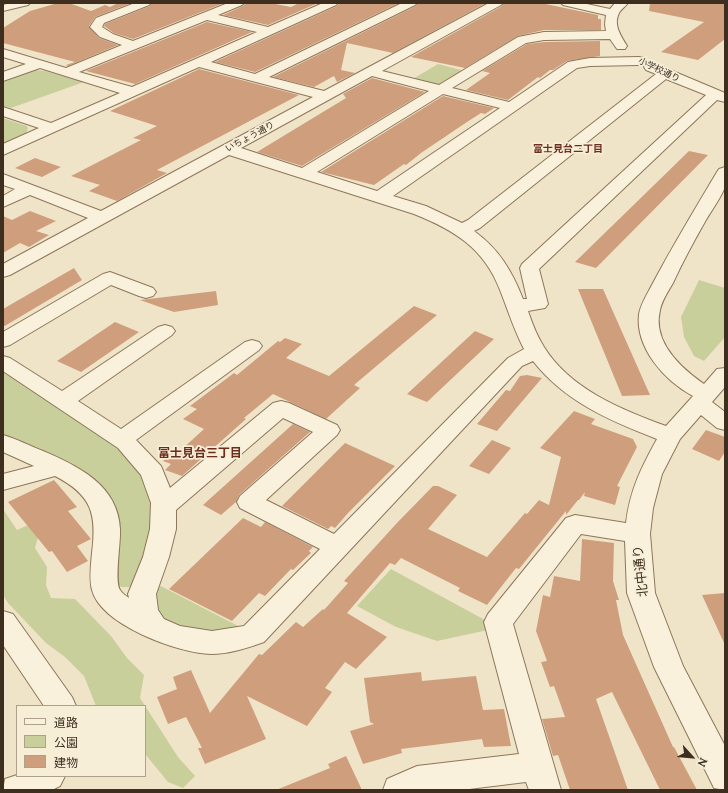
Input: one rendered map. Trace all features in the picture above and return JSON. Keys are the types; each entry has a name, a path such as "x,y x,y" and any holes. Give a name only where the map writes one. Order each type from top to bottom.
{"street":[{"path":"3,8 24,3"},
{"path":"135,45 112,39 104,35 96,27 100,21 145,3"},
{"path":"67,72 238,3"},
{"path":"3,150 332,3"},
{"path":"257,78 411,3"},
{"name":"いちょう通り","path":"3,271 497,3"},
{"path":"567,3 612,13"},
{"path":"304,173 522,40 544,36 613,35 610,24 612,13 622,3"},
{"path":"206,16 268,31"},
{"name":"小学校通り","path":"613,35 627,52 639,61 664,74 720,96"},
{"path":"3,53 133,92"},
{"path":"380,197 572,65 596,61 639,61"},
{"path":"3,71 34,62"},
{"path":"3,77 34,62"},
{"path":"199,62 325,96"},
{"path":"370,72 511,108"},
{"path":"462,230 474,224 664,74"},
{"path":"516,306 538,304 529,268 720,96"},
{"path":"3,112 52,128"},
{"path":"227,150 380,197 437,217 462,230 494,258 502,271 536,351 553,371 586,399 615,414 670,436"},
{"path":"725,172 666,277 649,313 649,330 655,345 666,363 682,380 694,389 725,423"},
{"path":"3,179 102,217"},
{"path":"3,202 29,189"},
{"path":"3,341 110,278 146,292"},
{"path":"63,401 165,331"},
{"path":"121,440 252,346"},
{"path":"3,443 84,483 96,494 103,508 108,524 108,541 103,570 107,593 126,614 167,634 198,642 215,643 235,641 254,634 515,362 536,351"},
{"path":"3,362 126,443 152,472 163,507 163,530 156,557 142,594 144,612 153,626"},
{"name":"北中通り","path":"725,374 670,436 650,474 640,508 637,534 641,593 669,667 725,778"},
{"path":"163,507 281,408 329,430 250,502 338,547"},
{"path":"3,482 56,468"},
{"path":"399,790 417,781 541,778 498,622 574,524 637,534"},
{"path":"3,622 60,705"},
{"path":"17,790 47,777"}],"green space":[{"path":"438,64 465,71 444,83 434,85 411,80"},
{"path":"35,70 45,71 84,82 11,108 3,106 3,81"},
{"path":"3,118 27,126 28,129 26,133 3,144"},
{"path":"699,280 725,288 725,337 704,361 694,356 684,337 681,317"},
{"path":"3,369 120,446 136,463 153,497 153,531 132,587 122,587 117,585 110,501 3,435"},
{"path":"3,509 17,530 39,520 40,530 35,548 47,567 46,585 51,598 75,599 111,636 127,658 144,675 140,698 145,705 96,705 84,676 65,657 46,643 8,603 3,595"},
{"path":"391,569 485,620 488,630 437,641 396,627 357,606"},
{"path":"155,583 244,629 213,635 165,622 154,605"},
{"path":"146,707 178,757 195,776 183,788 168,782 146,755"}],"building":[{"path":"58,3 69,3 91,11 105,5 110,7 118,3 131,3 95,17 89,26 99,38 118,45 68,66 66,65 75,62 3,43 3,28 30,11"},
{"path":"152,3 224,3 133,39 114,33 104,26 105,24 150,6"},
{"path":"246,3 270,3 291,7 299,3 318,3 268,25 223,15 243,6"},
{"path":"340,3 399,3 255,72 215,62 337,6"},
{"path":"418,3 486,3 393,53 347,43 341,70 355,73 337,82 334,76 314,87 273,77 416,6"},
{"path":"504,3 541,3 598,15 598,19 601,19 601,30 544,30 518,36 465,68 411,57 502,6"},
{"path":"650,3 725,3 725,39 698,60 661,52 704,22 649,11"},
{"path":"207,22 252,32 135,84 86,71"},
{"path":"600,41 600,56 567,61 553,70 550,70 540,78 538,77 508,100 466,90 490,73 482,71 527,44 544,42"},
{"path":"199,69 299,95 157,170 167,173 117,201 89,191 100,185 71,176 141,140 133,138 157,126 110,111"},
{"path":"372,78 425,92 302,166 257,152 346,98 343,94"},
{"path":"443,96 494,108 485,114 481,113 421,153 406,165 404,164 374,185 321,172"},
{"path":"689,151 708,155 596,268 575,262"},
{"path":"35,158 61,167 42,177 15,168"},
{"path":"30,211 56,221 36,231 49,235 29,247 20,243 3,253 3,216 12,220"},
{"path":"74,268 82,280 3,327 3,309"},
{"path":"578,289 603,289 650,395 622,396"},
{"path":"216,291 218,305 174,312 140,300"},
{"path":"414,306 437,315 354,385 360,388 326,419 273,394 244,418 246,419 182,476 165,470 171,464 163,461 175,449 180,451 204,429 183,419 197,409 190,406 234,373 237,375 278,341 280,342 285,338 302,344 286,358 329,376"},
{"path":"115,322 139,332 81,372 57,361"},
{"path":"475,331 494,339 427,402 407,394"},
{"path":"527,375 542,378 497,431 477,424 506,390 510,391 520,376"},
{"path":"574,411 595,419 591,424 633,439 637,447 617,486 620,487 615,505 584,496 585,492 566,515 566,511 519,569 516,568 487,605 458,591 460,588 401,558 395,565 390,563 347,613 387,637 356,669 345,662 325,688 332,692 307,726 247,696 266,739 205,764 198,748 202,748 186,717 168,724 157,697 177,689 173,677 191,670 210,713 259,654 262,655 296,622 303,627 323,609 324,610 348,583 344,581 433,486 438,486 457,495 428,529 487,557 525,513 527,514 539,500 549,505 561,457 540,448"},
{"path":"293,424 310,432 239,495 236,502 221,515 203,505"},
{"path":"706,430 725,437 725,452 719,461 692,449"},
{"path":"492,440 511,448 489,474 469,466"},
{"path":"345,443 395,466 335,528 331,526 328,529 282,506"},
{"path":"54,480 77,507 68,511 91,539 77,546 88,561 67,572 52,551 49,552 8,502"},
{"path":"243,518 261,527 265,522 313,547 309,551 311,553 293,570 291,569 265,596 259,593 232,621 169,589"},
{"path":"582,539 614,543 613,581 619,600 616,600 623,635 673,747 697,790 660,790 612,692 596,699 628,790 570,790 558,755 553,756 542,719 565,717 554,686 550,687 541,662 547,661 536,631 543,595 550,597 554,576 580,581"},
{"path":"725,593 725,645 702,595"},
{"path":"421,672 422,681 476,676 483,710 504,709 511,746 484,747 482,739 401,749 402,753 363,764 350,731 374,724 370,722 364,678"},
{"path":"346,756 362,790 276,790 330,768 328,764"}],"district":[{"name":"富士見台二丁目","path":"568,149"},
{"name":"富士見台三丁目","path":"200,454"}]}
